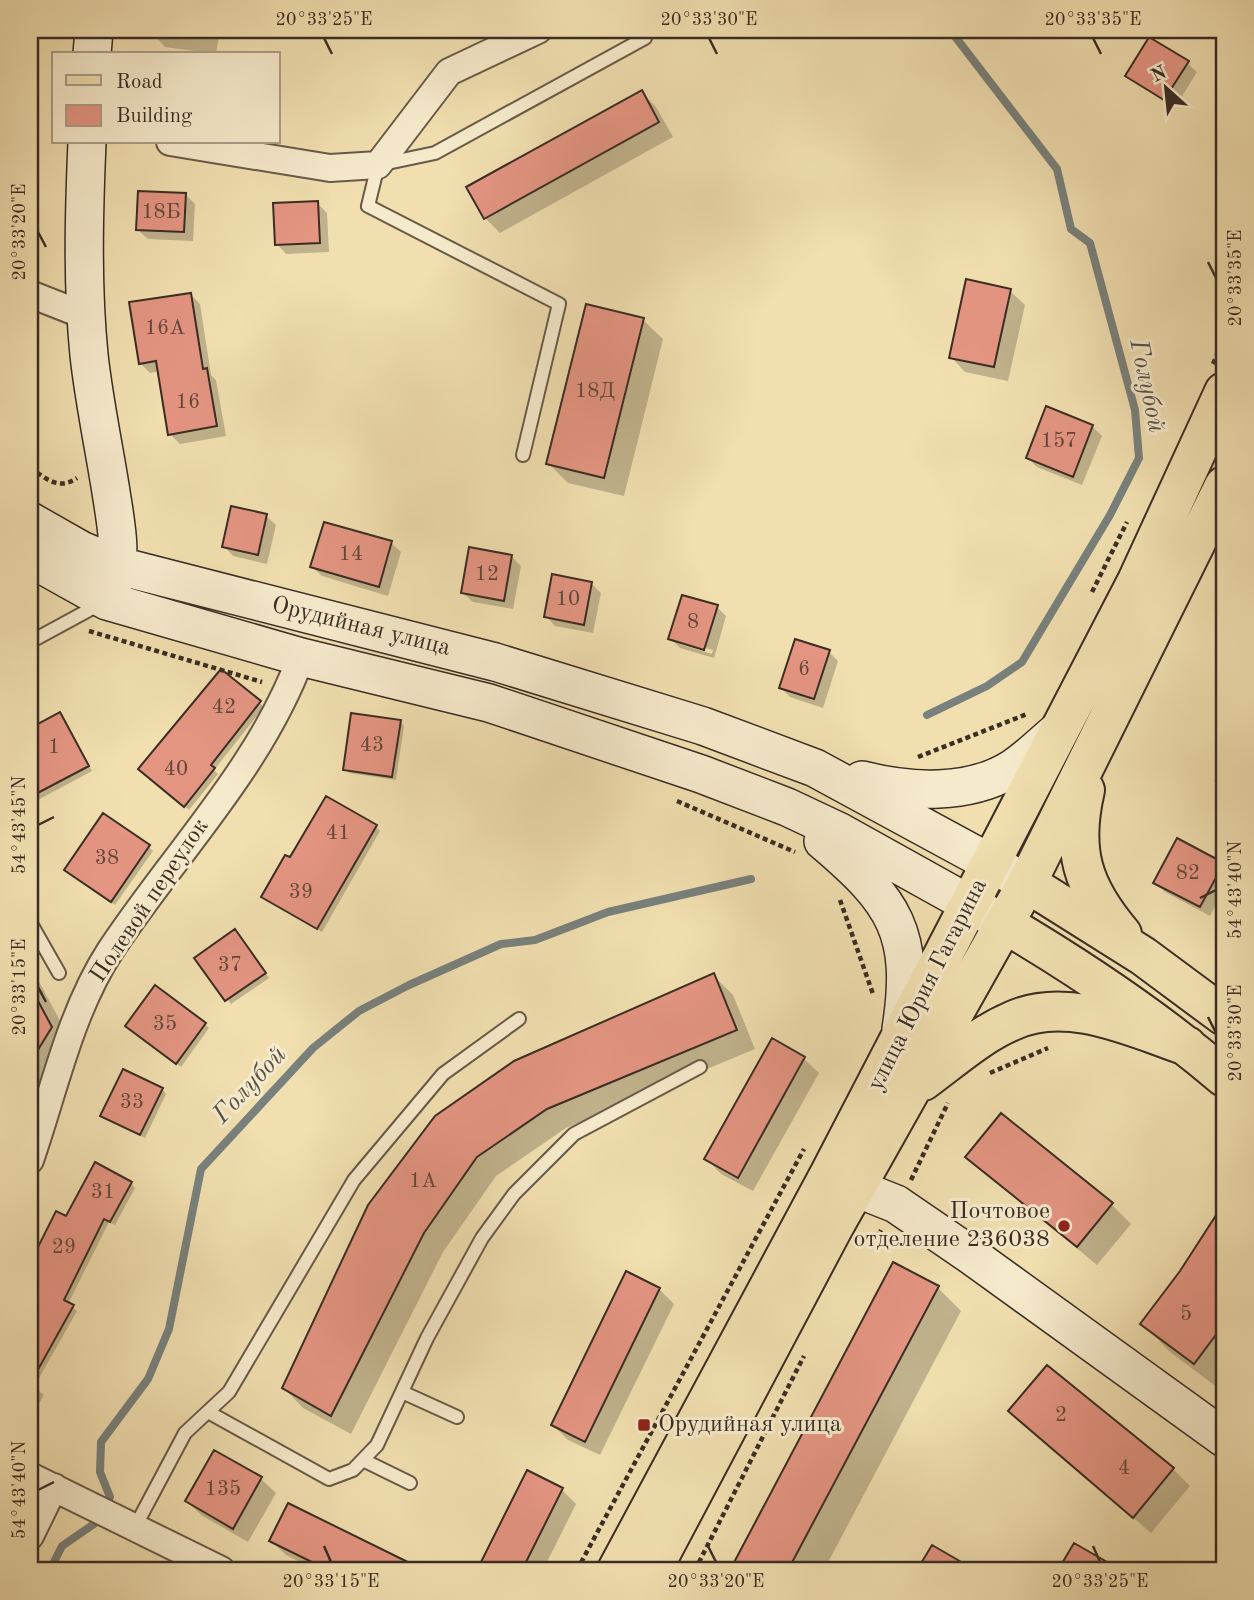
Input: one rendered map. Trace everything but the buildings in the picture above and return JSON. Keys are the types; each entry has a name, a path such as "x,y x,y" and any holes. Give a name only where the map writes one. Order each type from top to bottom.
{"main road":[{"path":"92,52 94,30"},
{"path":"87,144 84,205 86,316 90,358 116,517 119,566 107,601"},
{"name":"улица Юрия Гагарина","path":"617,1570 991,863 1044,722 1137,581 1219,378"},
{"name":"улица Юрия Гагарина","path":"652,1570 856,1188 1027,883 1223,494"},
{"name":"Орудийная улица","path":"30,521 81,550 119,566 495,662 703,726 815,768 1027,883"},
{"name":"Орудийная улица","path":"30,558 107,601 301,657 489,702 787,807 838,831 1005,924"},
{"path":"815,768 901,790 963,786 1012,769 1044,722"},
{"path":"1096,745 1079,816 1078,851 1086,881 1102,908 1143,956"},
{"path":"787,807 867,879 886,904 900,935 907,970 908,983 899,1040"},
{"path":"1027,883 1143,956 1224,1016"},
{"path":"1005,924 1046,948 1187,1046 1224,1077"},
{"path":"911,1091 978,1039 1013,1020 1038,1013 1059,1011 1107,1019 1187,1046"},
{"path":"856,1188 896,1204 1224,1438"}],"street":[{"path":"182,144 330,168 378,165 449,72 538,30"},
{"path":"30,294 86,316"},
{"name":"Полевой переулок","path":"30,1160 87,994 109,953 242,770 289,690 301,657"},
{"path":"30,1476 129,1524 188,1563 221,1570"},
{"path":"30,1536 54,1487"}],"lane":[{"path":"523,455 559,304 368,206 378,165 435,153 645,38"},
{"path":"30,642 107,601"},
{"path":"30,922 59,973"},
{"path":"129,1524 185,1433 229,1392 354,1180 443,1074 520,1019"},
{"path":"208,1412 329,1479 353,1470 377,1445 426,1338 482,1238 513,1194 574,1134 700,1067"},
{"path":"402,1392 457,1416"},
{"path":"363,1460 410,1483"}],"path":[{"path":"1219,378 1224,339"},
{"path":"30,477 32,469 53,484 69,484 85,473"},
{"path":"1090,598 1117,537 1131,515"},
{"path":"948,746 1044,722"},
{"path":"675,800 803,856"},
{"path":"837,891 876,1004"},
{"path":"980,1077 1048,1048"},
{"path":"863,1241 866,1234 879,1234 916,1173 951,1099"},
{"path":"577,1570 808,1141"},
{"path":"695,1570 809,1347"}],"waterway":[{"name":"Голубой","path":"927,715 987,686 1022,662 1110,515 1139,458 1135,410 1090,243 1071,229 1057,169 950,30"},
{"name":"Голубой","path":"50,1570 62,1546 94,1524 110,1497 100,1472 101,1442 148,1379 169,1329 201,1169 313,1048 359,1011 409,985 501,944 535,940 608,912 751,879"}],"place":[{"name":"Почтовое отделение 236038","path":"1064,1226"},
{"name":"Орудийная улица","path":"644,1425"}]}
